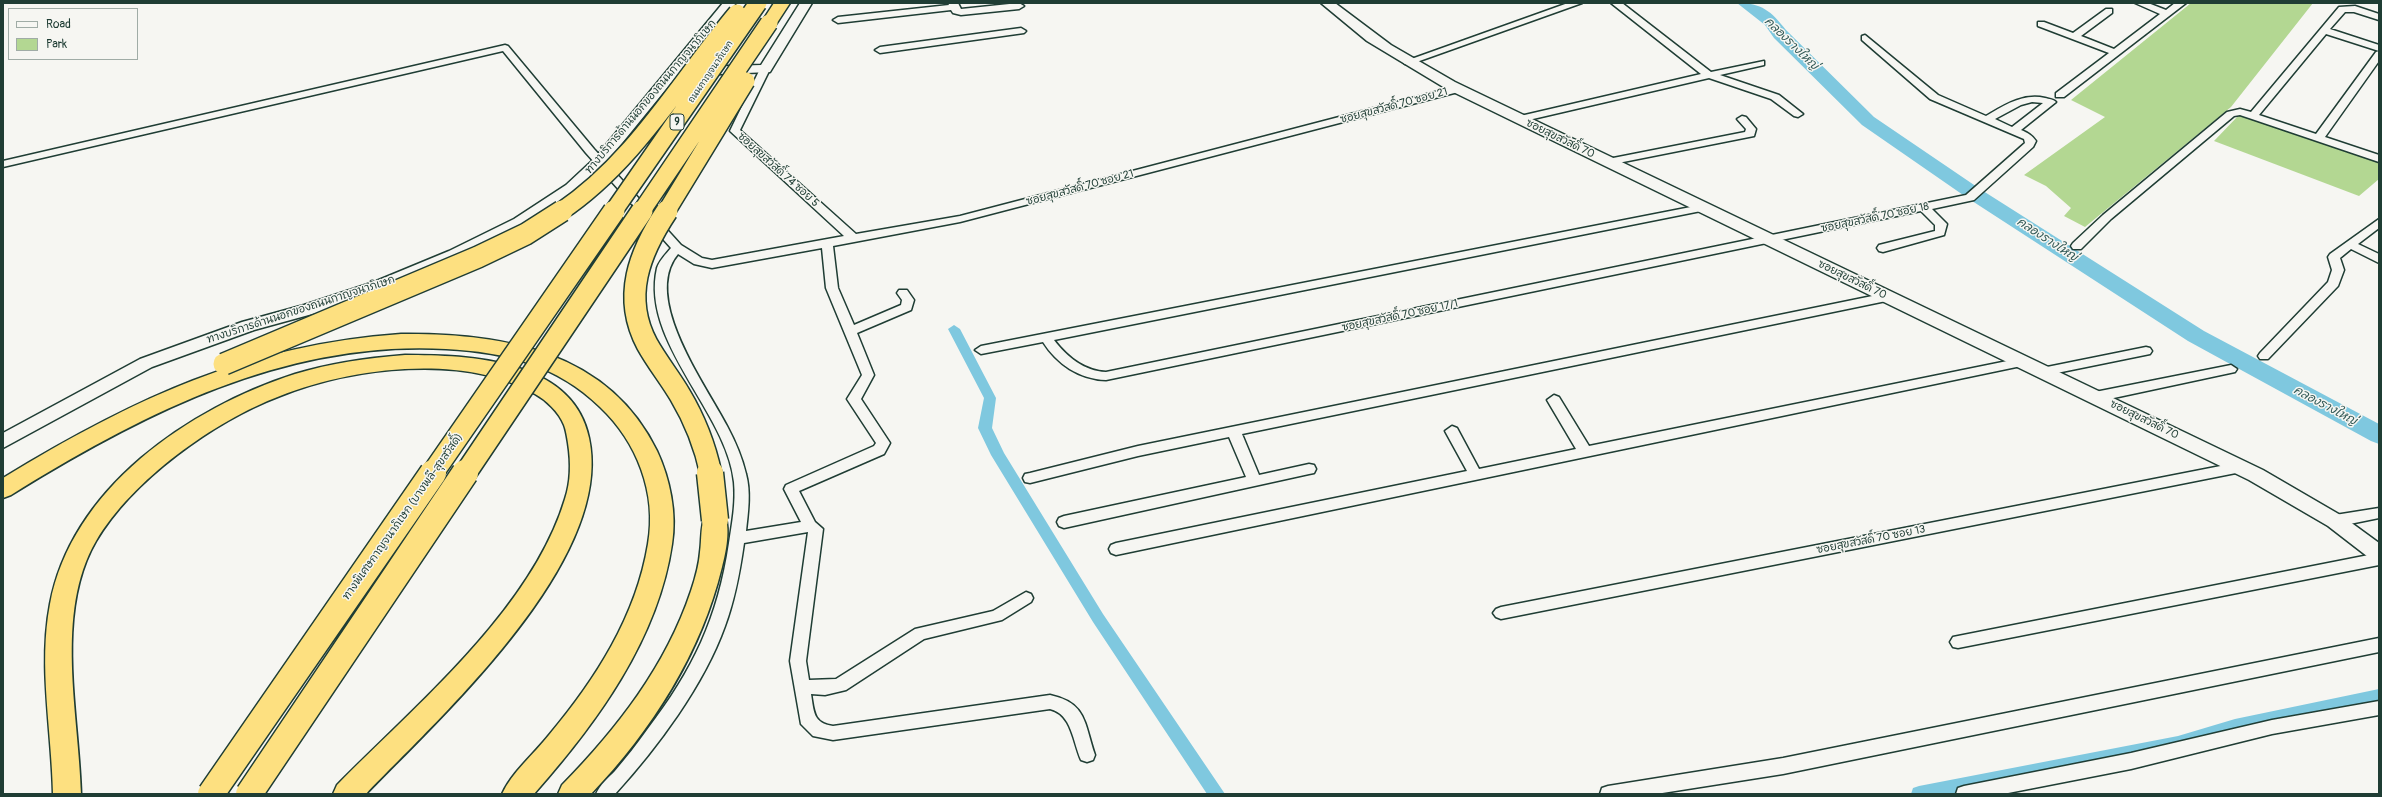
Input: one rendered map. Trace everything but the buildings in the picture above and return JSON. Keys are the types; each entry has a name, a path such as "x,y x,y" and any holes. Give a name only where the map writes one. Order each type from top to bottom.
{"highway":[{"path":"3,485 46,451 101,419 224,364 451,269 505,244 557,214 589,191 614,168 706,49 745,3"},
{"name":"ถนนกาญจนาภิเษก","path":"595,240 758,3"},
{"name":"ถนนกาญจนาภิเษก","path":"249,794 782,3"},
{"path":"572,794 627,732 672,664 687,634 702,595 712,556 715,520 715,492 707,458 690,414 648,348 638,328 634,307 635,285 639,263 649,240 723,122 767,39 769,23"},
{"name":"ทางพิเศษกาญจนาภิเษก (บางพลี-สุขสวัสดิ์)","path":"211,794 595,240"},
{"path":"3,488 96,435 179,395 236,373 305,354 376,344 431,340 489,346 526,353 559,366 583,380 612,404 635,432 654,469 660,503 661,538 653,575 638,622 619,660 572,729 516,794"},
{"path":"67,794 68,756 61,715 58,658 59,618 70,575 84,538 117,497 154,461 194,431 235,407 289,384 335,371 431,361 477,364 512,373 548,389 570,411 583,442 582,478 574,508 542,575 489,648 439,702 347,794"}],"main road":[{"name":"ทางบริการด้านนอกของถนนกาญจนาภิเษก","path":"3,441 146,363 248,326 310,309 380,286 455,255 519,222 572,188 600,162 730,3"},
{"path":"673,71 765,69 806,3"},
{"name":"ซอยสุขสวัสดิ์ 70","path":"1326,3 1358,30 1408,62 1458,89 1701,208 2242,467 2335,521 2379,554"}],"street":[{"path":"1408,62 1577,3"},
{"path":"1616,3 1709,75 1775,97 1798,114"},
{"path":"2140,3 2168,14"},
{"path":"2060,95 2181,3"},
{"path":"838,20 953,5 956,11 966,13 1018,6"},
{"path":"2253,116 2342,9 2355,9 2379,17"},
{"path":"2074,37 2109,11"},
{"path":"2041,24 2116,53"},
{"path":"2323,30 2379,48"},
{"path":"880,50 1021,31"},
{"path":"1865,38 1934,97 1986,120 2013,131 2051,102 2037,98 2026,99 1986,120"},
{"path":"3,164 505,48 600,162 677,248 663,266 661,276 663,314 678,347 727,437 740,476 740,526 738,538 730,581 713,637 678,702 631,766 604,794"},
{"path":"2318,139 2379,54"},
{"path":"1520,119 1761,63"},
{"name":"ซอยสุขสวัสดิ์ 74 ซอย 5","path":"765,69 735,131 854,239"},
{"name":"ซอยสุขสวัสดิ์ 70 ซอย 21","path":"677,248 698,261 717,264 966,218 1458,89"},
{"path":"2077,246 2107,217 2231,114 2240,112 2379,159"},
{"path":"1608,162 1750,134 1751,129 1742,119"},
{"name":"ซอยสุขสวัสดิ์ 70 ซอย 18","path":"1769,240 1924,208 1974,195 2029,145 2031,141 2028,137 2013,131"},
{"path":"981,350 1701,208"},
{"path":"1884,248 1940,233 1941,224 1924,208"},
{"path":"2264,356 2334,283 2338,270 2334,257 2379,222"},
{"name":"ซอยสุขสวัสดิ์ 70 ซอย 17/1","path":"1046,337 1056,353 1071,364 1093,375 1106,376 1769,240"},
{"path":"810,526 791,489 879,450 883,443 854,399 854,396 866,381 868,375 851,330 832,288 827,244"},
{"path":"2350,244 2379,258"},
{"path":"851,330 907,307 908,300 903,293"},
{"path":"1030,478 1138,451 1887,297"},
{"path":"2042,372 2146,351"},
{"path":"1116,549 2022,362"},
{"path":"2095,397 2231,369"},
{"path":"1554,400 1585,452"},
{"path":"1234,432 1255,482"},
{"path":"1452,432 1476,475"},
{"name":"ซอยสุขสวัสดิ์ 70 ซอย 13","path":"1501,613 2242,467"},
{"path":"1064,522 1255,482 1309,469"},
{"path":"2335,521 2379,513"},
{"path":"738,538 810,526 816,529 798,661 807,719 819,731 833,733 1050,702 1063,705 1072,712 1087,755"},
{"path":"1958,642 2379,559"},
{"path":"802,687 825,688 840,685 920,634 997,616 1026,598"},
{"path":"1608,794 1783,766 2379,645"},
{"path":"1964,794 2131,761 2272,727 2379,708"}],"green space":[{"path":"2191,3 2313,3 2231,107 2085,227 2064,216 2071,208 2046,186 2024,175 2105,117 2071,100"},
{"path":"2238,116 2247,116 2379,162 2379,179 2359,196 2214,141"}],"waterway":[{"name":"คลองรางใหญ่","path":"1745,3 1771,22 1780,34 1868,121 1973,193 2196,336 2379,435"},
{"path":"954,329 990,398 985,428 998,455 1098,618 1217,794"},
{"path":"1919,794 2178,743 2235,726 2379,696"}]}
